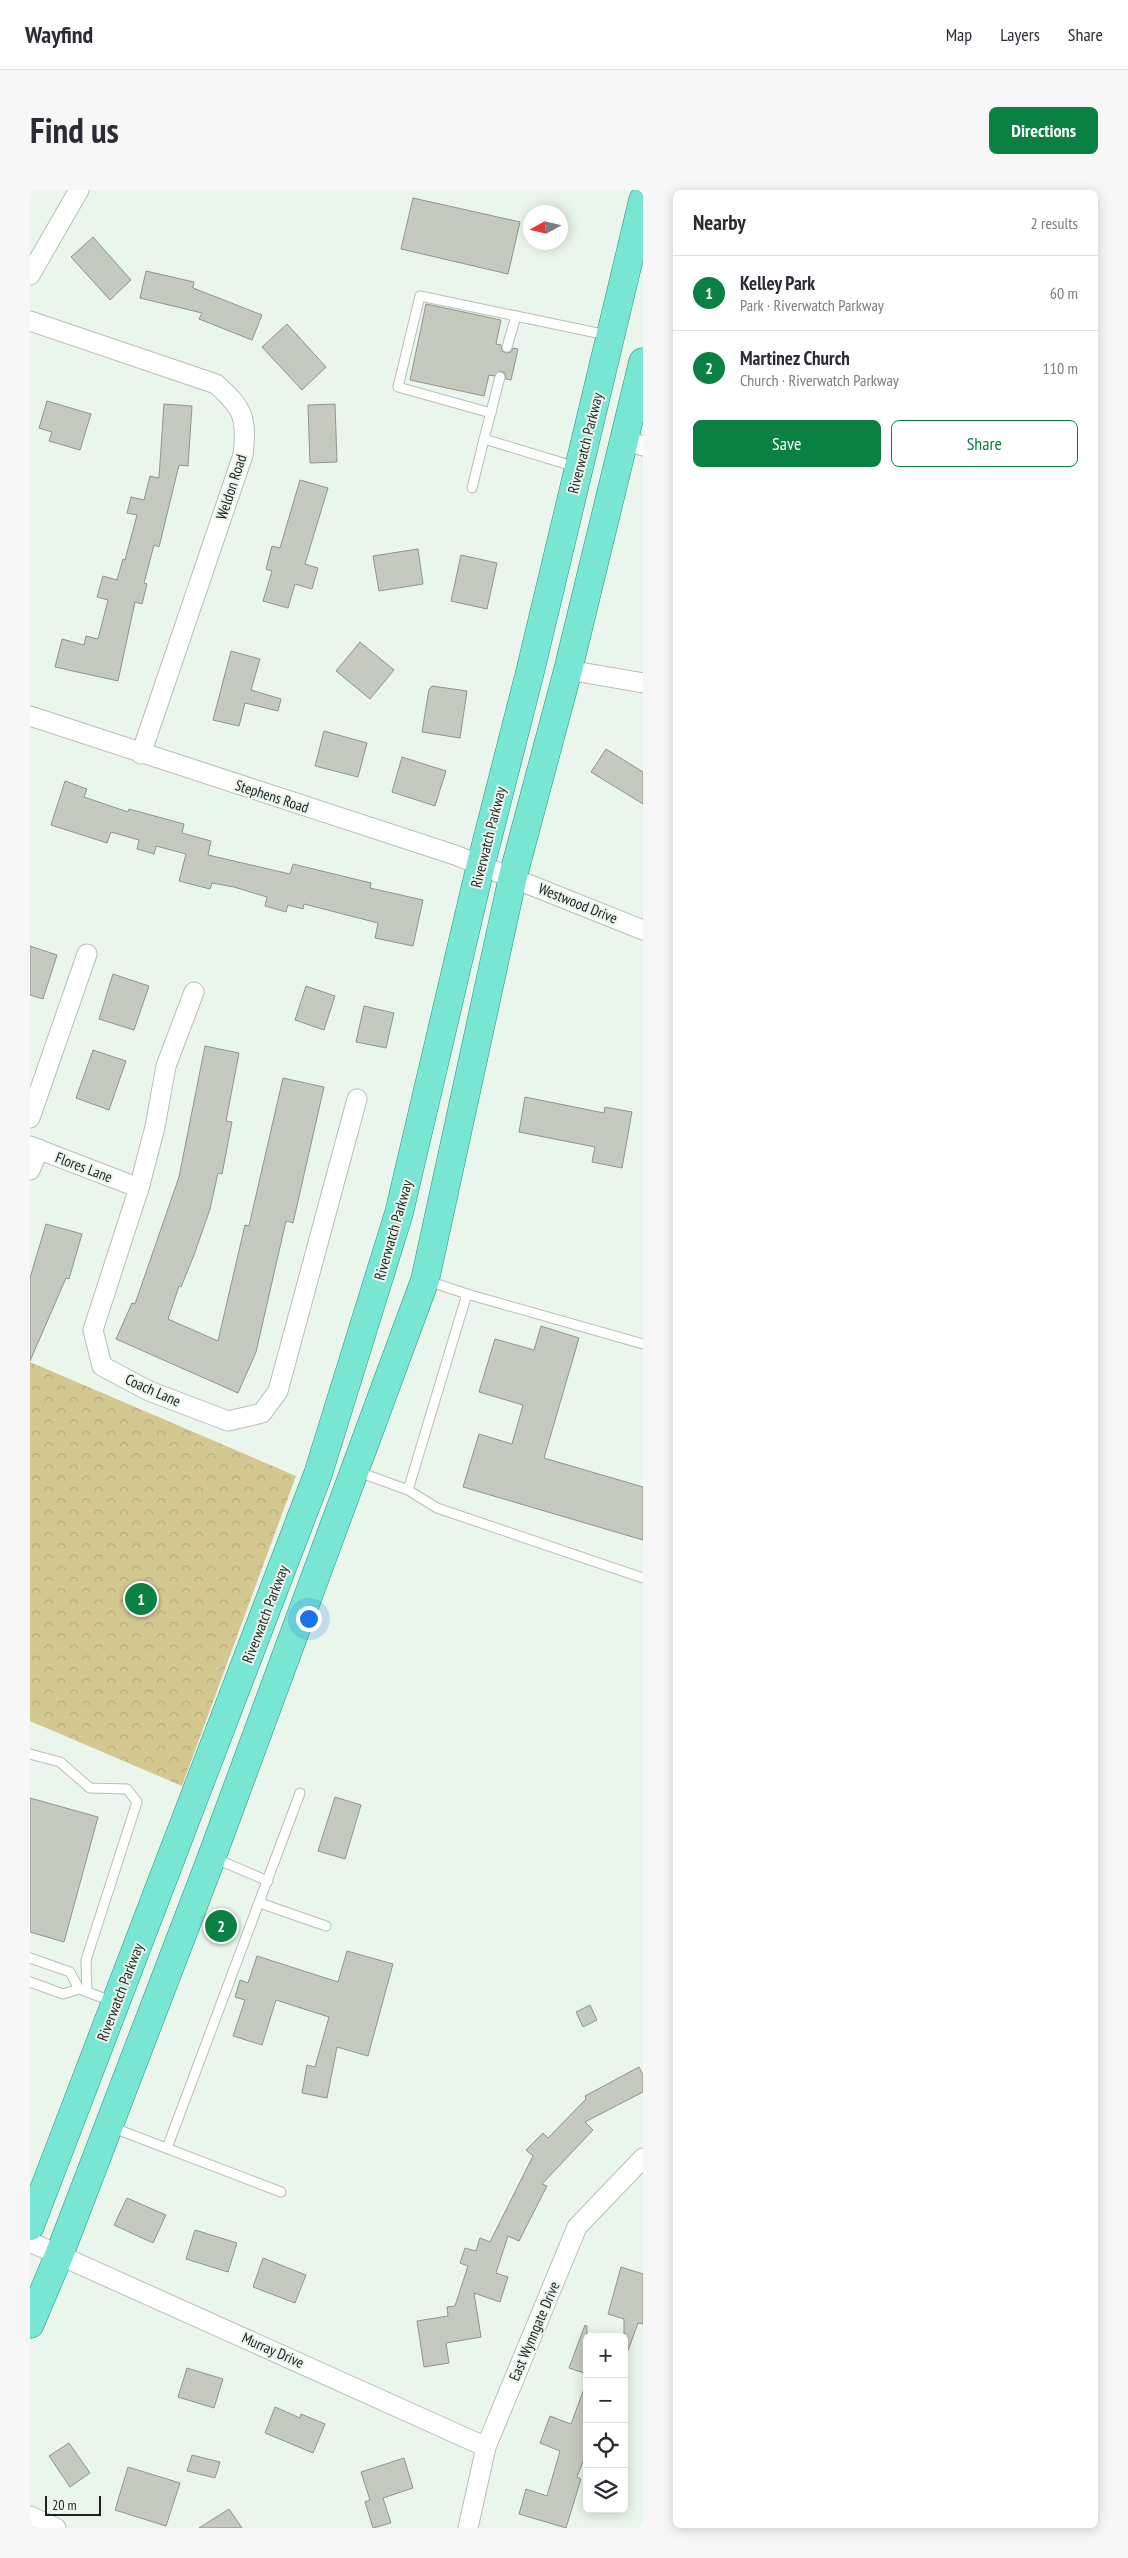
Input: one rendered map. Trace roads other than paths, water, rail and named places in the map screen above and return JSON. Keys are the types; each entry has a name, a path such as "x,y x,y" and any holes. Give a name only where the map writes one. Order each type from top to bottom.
{"main road":[{"name":"Riverwatch Parkway","path":"30,2226 318,1474 399,1214 481,864 643,200"},
{"path":"30,2324 60,2253 212,1857 425,1280 513,876 568,670 634,443 643,362"}],"street":[{"path":"30,275 79,190"},
{"name":"Weldon Road","path":"30,321 216,384 236,402 246,427 243,455 142,754"},
{"path":"568,670 643,683"},
{"name":"Stephens Road","path":"30,716 513,876"},
{"name":"Westwood Drive","path":"513,876 643,930"},
{"path":"30,1118 87,954"},
{"name":"Coach Lane","path":"194,992 166,1066 155,1127 139,1188 93,1330 102,1366 149,1391 228,1421 262,1413 278,1391 357,1099"},
{"path":"30,1170 35,1147"},
{"name":"Flores Lane","path":"35,1147 139,1188"},
{"name":"East Wynngate Drive","path":"468,2528 486,2447 578,2227 643,2158"},
{"name":"Murray Drive","path":"30,2242 60,2253 486,2447"},
{"path":"30,2516 56,2528"}],"lane":[{"path":"491,412 398,387 420,296 610,336"},
{"path":"507,347 516,316"},
{"path":"472,488 500,377"},
{"path":"484,440 579,468"},
{"path":"425,1280 467,1294 643,1344"},
{"path":"408,1490 467,1294"},
{"path":"356,1471 408,1490 437,1508 643,1578"},
{"path":"30,1754 60,1762 90,1788 127,1790 137,1802 86,1960 83,1991"},
{"path":"167,2148 300,1793"},
{"path":"212,1857 268,1881"},
{"path":"260,1903 326,1926"},
{"path":"30,1958 70,1972 83,1991"},
{"path":"30,1982 62,1994 83,1991 116,2003"},
{"path":"108,2126 281,2192"}],"place":[{"name":"Kelley Park","path":"141,1599"},
{"name":"Martinez Church","path":"221,1926"}]}
